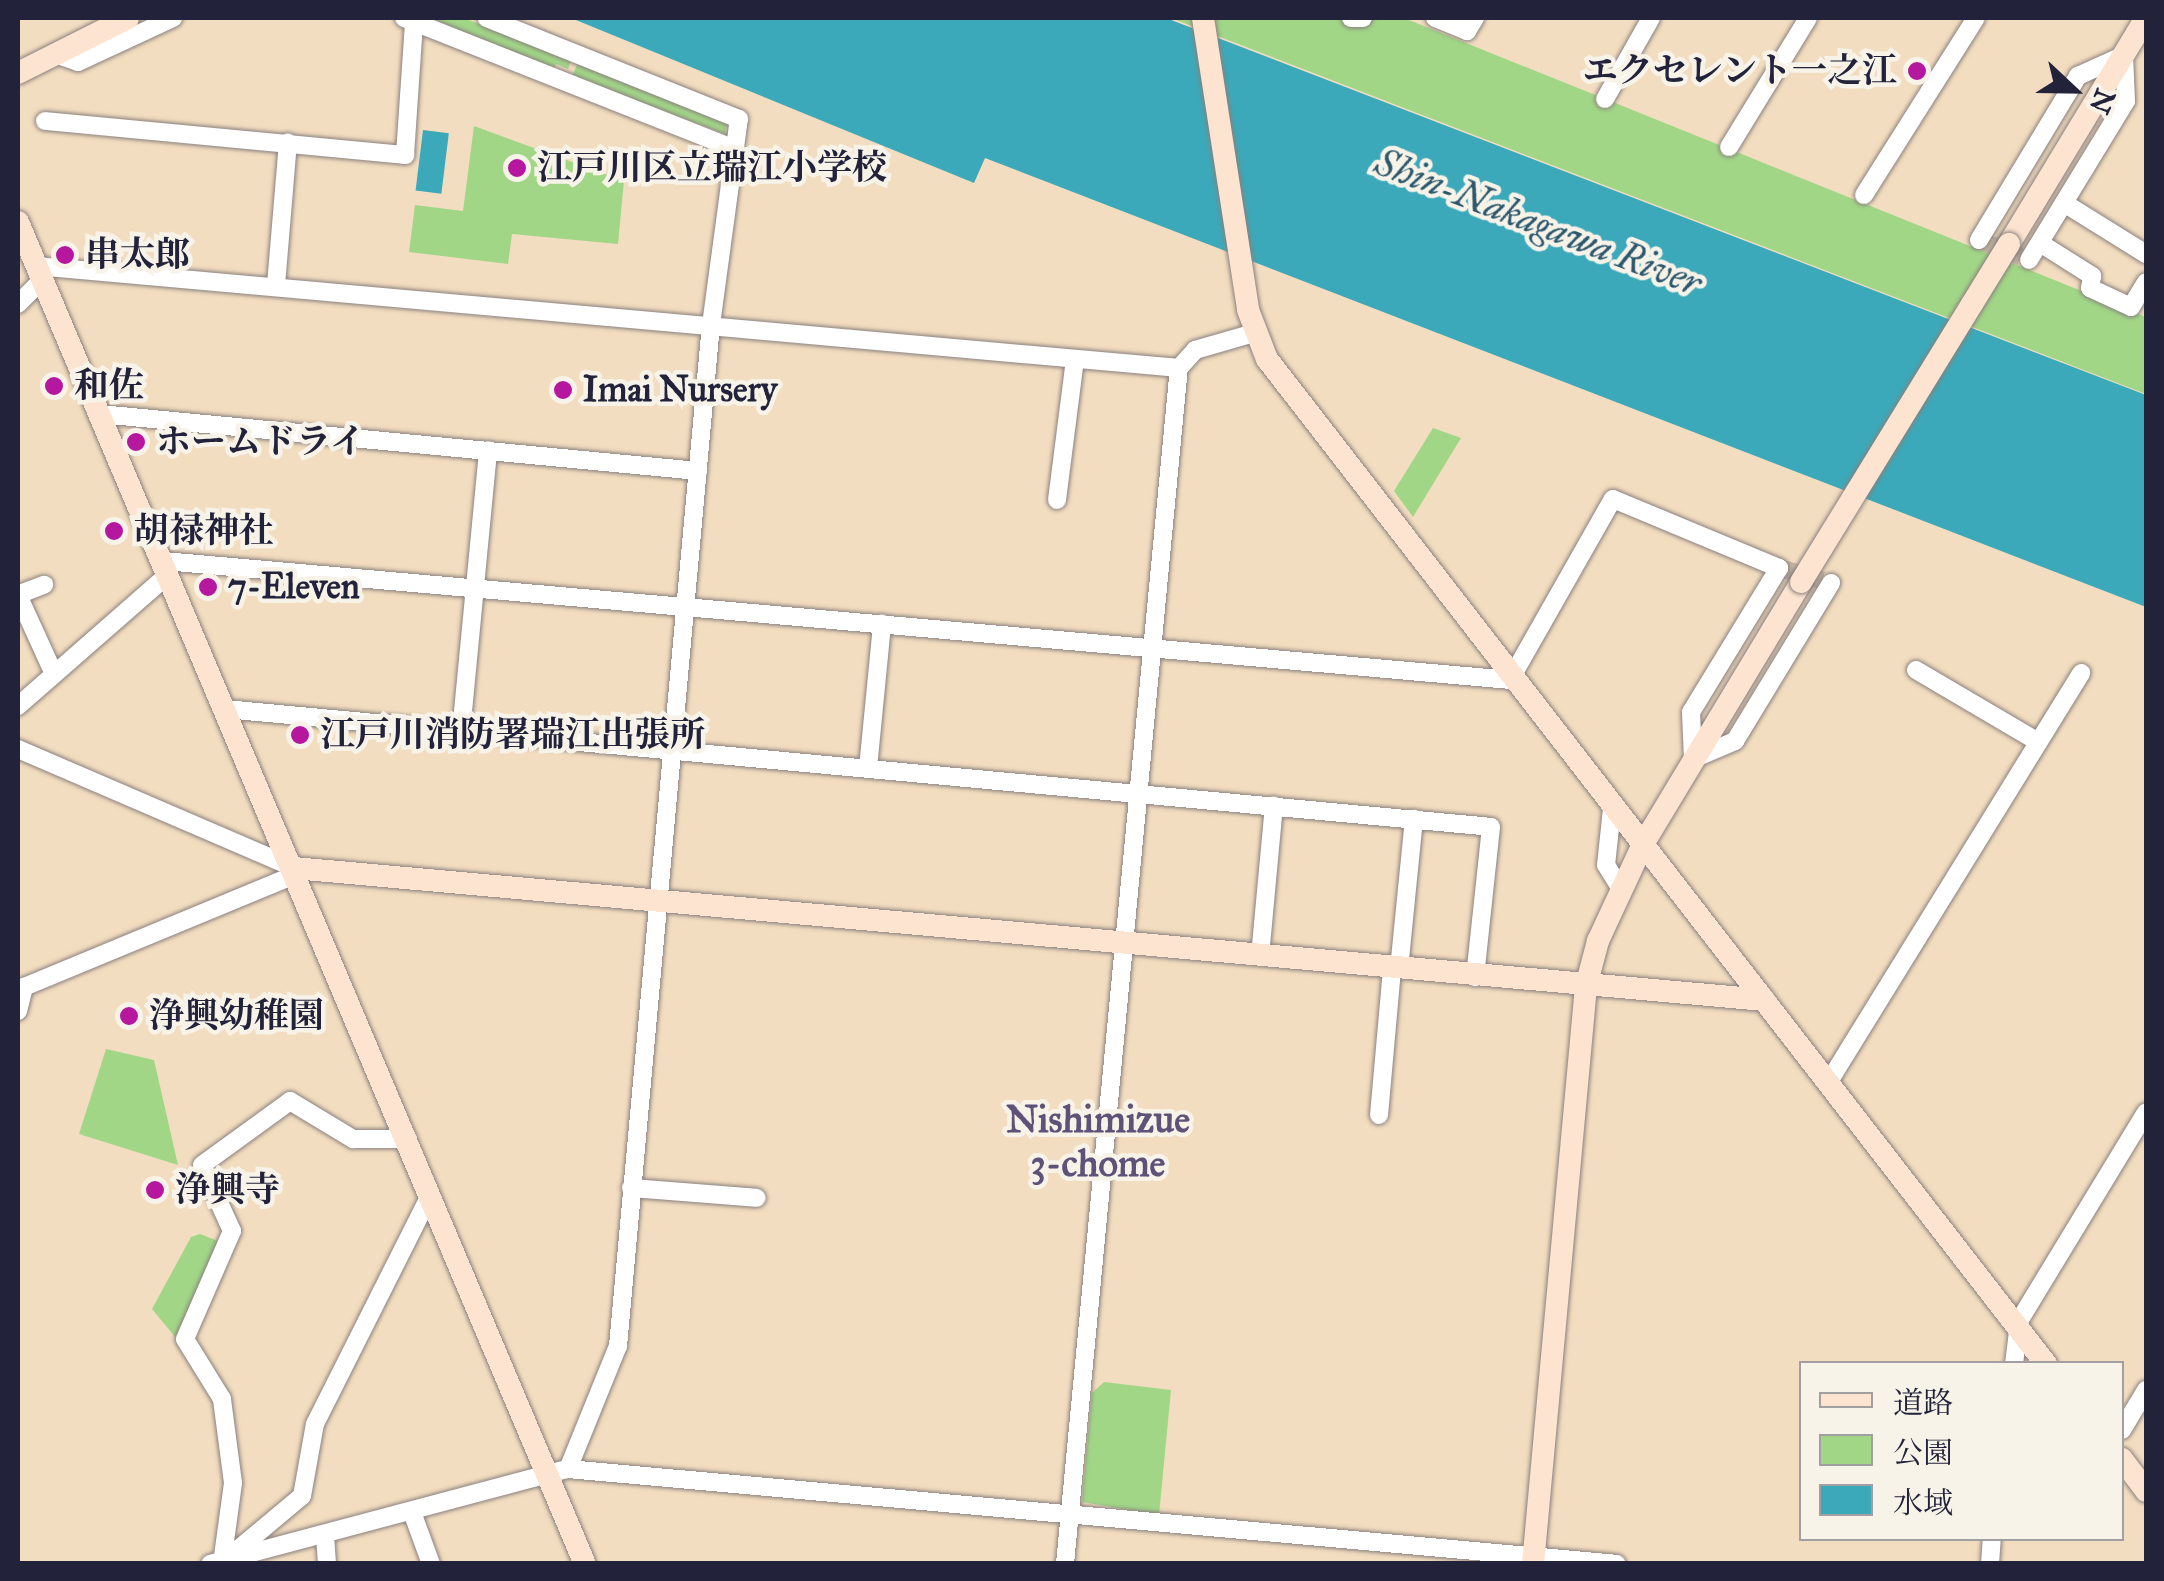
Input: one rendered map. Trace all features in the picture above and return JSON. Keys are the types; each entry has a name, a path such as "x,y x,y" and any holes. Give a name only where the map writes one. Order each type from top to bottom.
{"street":[{"path":"18,73 128,18"},
{"path":"55,54 78,62 173,18"},
{"path":"486,18 740,120 733,148 711,325 618,1346 557,1471"},
{"path":"1203,18 1251,322 1280,379 1510,680 2044,1361"},
{"path":"1351,18 1363,18"},
{"path":"1435,18 1471,24"},
{"path":"1605,99 1651,18"},
{"path":"1729,147 1808,18"},
{"path":"1864,195 1976,18"},
{"path":"1534,1560 1586,986 1620,888 1692,759 2146,18"},
{"path":"45,121 405,154 408,20 733,148"},
{"path":"2029,260 2126,101 2124,55"},
{"path":"1979,240 2078,76 2124,55"},
{"path":"276,285 288,143"},
{"path":"2064,203 2146,254"},
{"path":"18,222 296,871 430,1196 557,1471 585,1564"},
{"path":"2040,243 2092,276 2090,288 2131,307 2146,282"},
{"path":"39,273 276,285 1179,368"},
{"path":"18,304 39,273"},
{"path":"1065,1564 1179,368 1195,350 1251,322"},
{"path":"1056,500 1075,360"},
{"path":"100,414 698,471"},
{"path":"461,732 488,450"},
{"path":"1510,680 1613,500 1779,568 1691,712 1692,759"},
{"path":"18,706 167,568 474,588 1510,680"},
{"path":"1692,759 1735,741 1831,584"},
{"path":"44,585 19,595 54,674"},
{"path":"868,768 882,624"},
{"path":"1916,670 2038,742"},
{"path":"1828,1083 2081,673"},
{"path":"225,710 1492,827 1474,977"},
{"path":"18,749 296,871 1764,1000"},
{"path":"1260,956 1274,806"},
{"path":"1612,809 1606,864 1620,888"},
{"path":"1379,1114 1414,819"},
{"path":"18,1010 21,983 296,871"},
{"path":"223,1557 233,1483 222,1399 185,1339 232,1231 202,1165 290,1101 353,1139 408,1139"},
{"path":"2014,1361 2017,1327 2146,1112"},
{"path":"631,1188 757,1198"},
{"path":"223,1557 302,1496 315,1424 430,1196"},
{"path":"2124,1427 2146,1390"},
{"path":"2124,1461 2146,1491"},
{"path":"223,1557 325,1535 557,1471 1070,1512 1534,1560 1617,1564"},
{"path":"412,1512 431,1564"},
{"path":"325,1535 327,1564"}],"green space":[{"path":"429,18 464,18 571,61 568,69 556,64 554,69"},
{"path":"1171,18 1404,18 2146,317 2146,394"},
{"path":"578,63 726,123 725,134 572,76"},
{"path":"474,126 624,181 618,244 512,234 508,264 409,252 415,205 463,211"},
{"path":"1433,428 1461,438 1413,517 1394,491"},
{"path":"106,1049 154,1060 178,1165 79,1134"},
{"path":"200,1234 218,1241 176,1338 152,1309 191,1237"},
{"path":"1104,1382 1171,1390 1159,1515 1082,1502 1092,1393"}],"water":[{"name":"Shin-Nakagawa River","path":"571,18 1166,18 2146,395 2146,607 985,158 974,183"},
{"path":"423,130 449,133 441,194 416,191"}],"tunnel":[{"path":"1979,240 2029,260"},
{"path":"1779,568 1831,583"}],"place":[{"name":"エクセレント一之江","path":"1917,71"},
{"name":"江戸川区立瑞江小学校","path":"517,168"},
{"name":"串太郎","path":"65,255"},
{"name":"和佐","path":"54,386"},
{"name":"Imai Nursery","path":"563,390"},
{"name":"ホームドライ","path":"136,442"},
{"name":"胡禄神社","path":"114,531"},
{"name":"7-Eleven","path":"208,587"},
{"name":"江戸川消防署瑞江出張所","path":"300,735"},
{"name":"浄興幼稚園","path":"129,1016"},
{"name":"浄興寺","path":"155,1190"}],"district":[{"name":"Nishimizue 3-chome","path":"1098,1142"}]}
